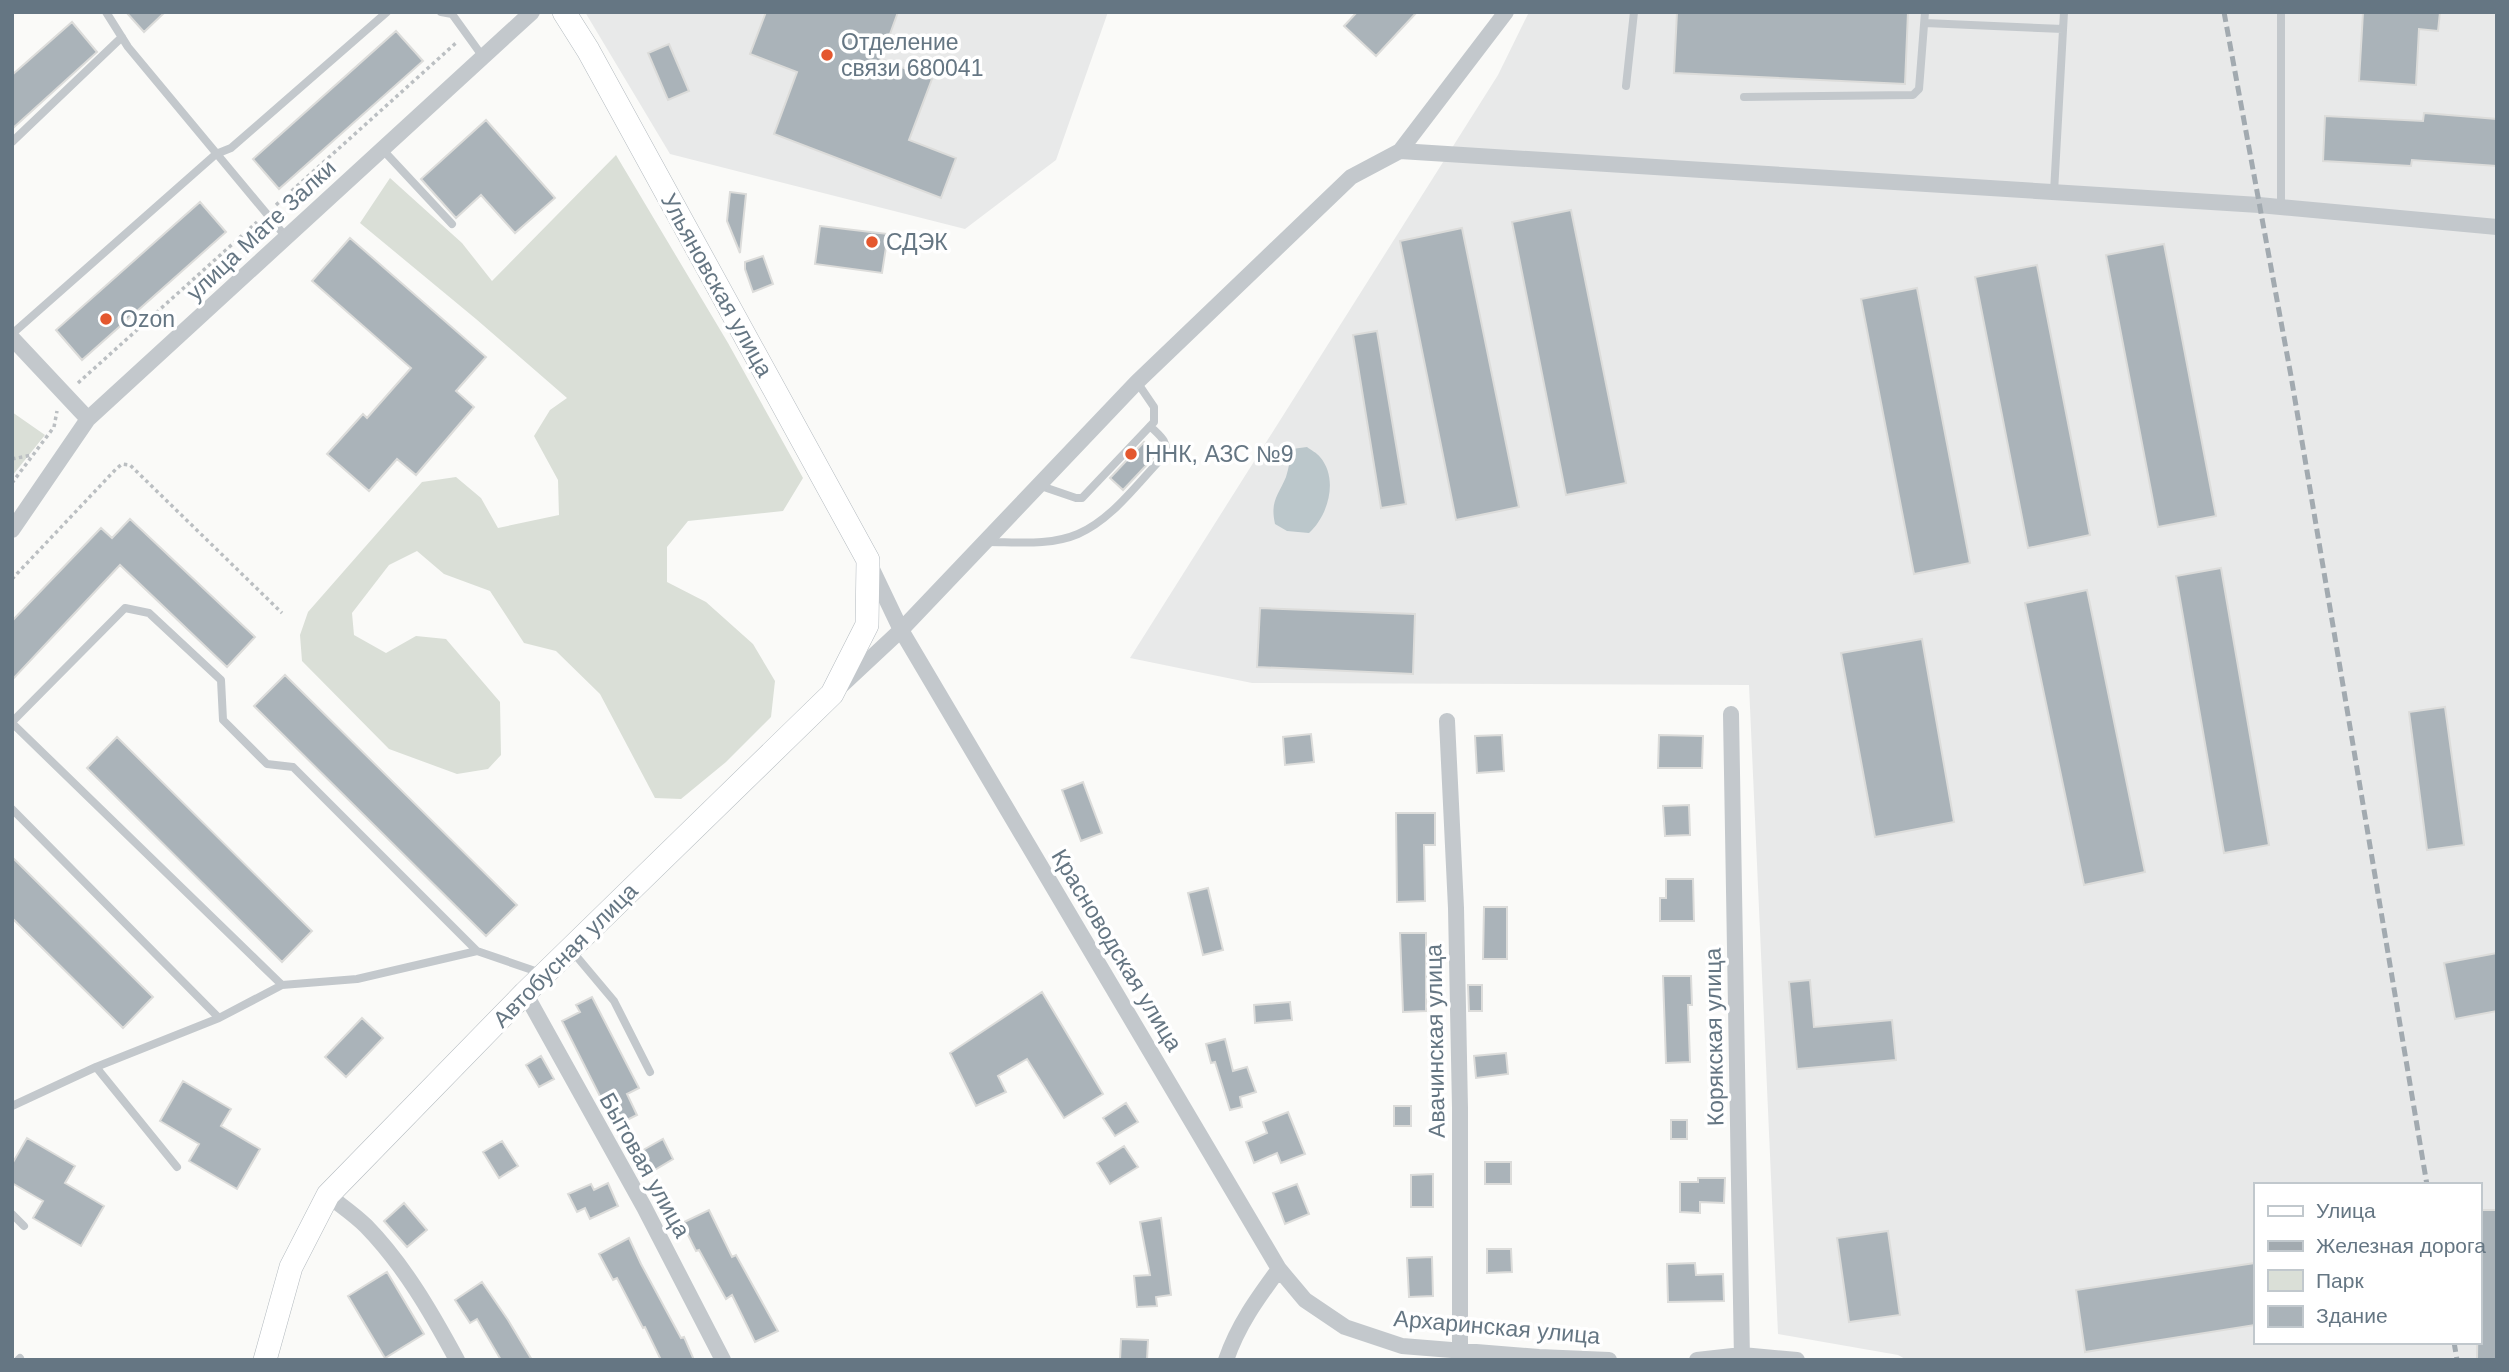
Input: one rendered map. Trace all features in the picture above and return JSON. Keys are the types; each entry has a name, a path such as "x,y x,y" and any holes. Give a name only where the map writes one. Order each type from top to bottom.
{"street":[{"name":"улица Мате Залки","path":"12,530 88,419 532,12"},
{"name":"Ульяновская улица","path":"564,12 588,50 868,560"},
{"path":"832,694 901,630 1037,484 1137,382 1351,177 1400,150 1506,12"},
{"path":"1400,150 2281,207 2497,227"},
{"path":"12,336 88,419"},
{"name":"Красноводская улица","path":"868,560 901,630 1279,1269"},
{"name":"Автобусная улица","path":"265,1360 291,1267 328,1195 544,974 832,694 867,625 868,560"},
{"name":"Корякская улица","path":"1731,714 1742,1358"},
{"name":"Авачинская улица","path":"1447,721 1456,908 1460,1095 1460,1355"},
{"name":"Бытовая улица","path":"525,993 644,1207 723,1360"},
{"path":"328,1195 364,1224 399,1264 430,1310 457,1360"},
{"path":"1226,1360 1246,1313 1279,1269"},
{"name":"Архаринская улица","path":"1279,1269 1305,1300 1345,1327 1402,1346 1460,1355 1609,1360"},
{"path":"1697,1360 1797,1360"}],"lane":[{"path":"106,12 122,37 286,237"},
{"path":"12,336 216,154 231,148 387,12"},
{"path":"441,12 452,13 484,57"},
{"path":"1626,86 1634,12"},
{"path":"1744,97 1913,95 1919,89 1925,12"},
{"path":"2054,192 2064,12"},
{"path":"2281,12 2281,207"},
{"path":"1925,23 2063,29"},
{"path":"12,142 122,37"},
{"path":"382,149 452,224"},
{"path":"1037,484 1082,498 1150,426 1156,415 1154,407 1137,382"},
{"path":"984,541 1030,542 1064,538 1093,525 1107,515 1165,455 1165,441 1150,426"},
{"path":"282,985 12,723 125,608 149,613 221,680 223,720 267,764 293,766 477,951 544,974"},
{"path":"12,809 219,1017"},
{"path":"570,949 614,1001 650,1072"},
{"path":"12,1106 96,1067 219,1017 282,985 357,979 477,951"},
{"path":"96,1067 177,1167"},
{"path":"12,1214 24,1226"}],"path":[{"path":"12,483 54,427 65,394 467,33"},
{"path":"12,459 34,455"},
{"path":"12,579 116,469 122,464 130,465 282,613"}],"shaded area":[{"path":"585,12 1108,12 1056,160 965,229 670,154"},
{"path":"1529,12 2497,12 2497,1360 1907,1360 1898,1355 1778,1334 1749,685 1252,683 1130,658 1498,75"},
{"path":"1307,447 1319,456 1326,466 1329,497 1316,526 1309,533 1287,531 1275,524 1274,504 1286,477 1292,449"}],"green space":[{"path":"616,155 728,343 803,478 783,511 688,521 667,547 667,582 706,602 753,644 775,681 771,717 726,762 681,799 655,798 600,694 556,651 524,643 490,591 444,574 417,551 389,565 352,613 354,635 386,653 416,636 446,639 500,702 501,755 488,769 457,774 389,749 302,661 300,635 308,612 422,482 456,477 481,498 498,528 559,515 558,480 534,436 550,410 567,398 360,223 390,178 462,243 492,281"},
{"path":"12,412 45,435 12,476"}],"building":[{"path":"126,12 165,12 144,32"},
{"path":"766,12 898,12 881,59 932,79 909,140 956,158 941,198 774,134 797,72 750,54"},
{"path":"1357,12 1417,12 1376,56 1344,26"},
{"path":"1677,12 1908,12 1905,84 1674,73"},
{"path":"2363,12 2440,12 2438,31 2419,29 2416,85 2359,81"},
{"path":"72,22 97,52 12,129 12,75"},
{"path":"396,31 423,61 279,189 253,159"},
{"path":"669,44 689,91 668,100 648,53"},
{"path":"2424,113 2497,119 2497,166 2412,160 2411,166 2323,161 2325,116 2423,121"},
{"path":"486,120 555,198 515,233 481,195 456,218 421,179"},
{"path":"730,192 746,194 740,253 727,221"},
{"path":"200,202 226,232 82,360 56,330"},
{"path":"1571,210 1626,483 1566,495 1512,222"},
{"path":"820,226 888,234 882,273 815,264"},
{"path":"1462,228 1519,507 1456,520 1400,241"},
{"path":"350,238 486,357 456,391 474,407 416,475 397,459 369,491 327,454 363,414 367,418 411,368 312,281"},
{"path":"2164,244 2216,516 2158,527 2106,255"},
{"path":"763,256 773,284 753,292 745,262"},
{"path":"2037,265 2090,535 2028,548 1975,277"},
{"path":"1917,288 1970,563 1914,574 1861,299"},
{"path":"1377,331 1406,504 1381,508 1353,335"},
{"path":"1144,442 1156,455 1123,490 1110,478"},
{"path":"130,519 255,637 227,667 120,565 12,680 12,621 101,528 112,538"},
{"path":"2221,568 2269,845 2224,853 2176,576"},
{"path":"2087,590 2145,872 2084,885 2025,603"},
{"path":"1260,608 1415,614 1413,674 1257,667"},
{"path":"1922,639 1954,822 1875,837 1841,653"},
{"path":"285,675 517,905 486,936 254,706"},
{"path":"2445,707 2464,845 2427,850 2409,712"},
{"path":"1311,734 1314,762 1285,765 1283,737"},
{"path":"1502,735 1504,771 1477,773 1475,736"},
{"path":"1659,735 1703,736 1702,768 1658,768"},
{"path":"117,737 312,931 282,962 87,768"},
{"path":"1083,782 1102,833 1081,841 1062,790"},
{"path":"1689,805 1690,835 1665,836 1663,806"},
{"path":"1396,813 1435,813 1435,845 1424,845 1425,901 1397,902"},
{"path":"12,857 153,997 123,1028 12,918"},
{"path":"1666,879 1693,879 1694,921 1660,921 1660,898 1666,898"},
{"path":"1208,888 1223,950 1203,955 1188,893"},
{"path":"1484,907 1507,907 1507,959 1483,959"},
{"path":"1400,933 1426,933 1426,1011 1403,1012"},
{"path":"2497,953 2497,1011 2455,1019 2444,963"},
{"path":"1663,976 1691,976 1692,1005 1688,1005 1690,1062 1666,1063"},
{"path":"1810,980 1814,1027 1892,1020 1896,1060 1797,1069 1789,982"},
{"path":"1468,985 1482,985 1482,1011 1469,1011"},
{"path":"1042,992 1103,1094 1064,1118 1027,1059 998,1076 1006,1092 976,1106 950,1053"},
{"path":"592,997 639,1088 627,1094 637,1115 615,1126 562,1021 580,1012 576,1005"},
{"path":"1290,1002 1292,1020 1255,1023 1254,1005"},
{"path":"362,1018 383,1038 346,1077 325,1057"},
{"path":"1225,1039 1233,1071 1247,1067 1256,1092 1240,1097 1242,1107 1230,1110 1215,1062 1211,1063 1206,1044"},
{"path":"1506,1053 1508,1074 1476,1078 1474,1056"},
{"path":"541,1056 554,1079 539,1087 526,1065"},
{"path":"183,1081 231,1109 221,1126 260,1149 237,1189 189,1161 199,1144 160,1121"},
{"path":"1126,1103 1138,1122 1115,1136 1103,1118"},
{"path":"1394,1106 1411,1106 1411,1126 1394,1126"},
{"path":"1288,1112 1305,1154 1281,1163 1277,1153 1254,1163 1246,1142 1267,1133 1263,1122"},
{"path":"1671,1120 1687,1120 1687,1139 1671,1139"},
{"path":"27,1138 75,1166 65,1183 104,1206 81,1246 33,1218 43,1201 12,1183 12,1164"},
{"path":"663,1139 673,1159 648,1174 636,1154"},
{"path":"502,1141 518,1166 499,1178 483,1152"},
{"path":"1124,1146 1138,1167 1110,1184 1097,1163"},
{"path":"1485,1162 1511,1162 1511,1184 1485,1184"},
{"path":"1433,1174 1433,1207 1411,1207 1411,1175"},
{"path":"1698,1178 1725,1178 1724,1203 1700,1202 1700,1213 1680,1212 1680,1182 1698,1182"},
{"path":"608,1183 618,1206 590,1219 585,1208 577,1212 568,1194 591,1184 594,1190"},
{"path":"1297,1184 1309,1214 1285,1224 1273,1193"},
{"path":"404,1203 427,1230 407,1247 384,1221"},
{"path":"709,1210 732,1257 736,1255 778,1331 755,1342 732,1295 726,1299 682,1223"},
{"path":"2481,1210 2497,1210 2497,1360 2477,1360 2477,1344 2481,1344"},
{"path":"1161,1218 1171,1295 1156,1297 1157,1306 1137,1307 1134,1276 1150,1275 1140,1222"},
{"path":"1888,1231 1900,1315 1849,1322 1837,1238"},
{"path":"629,1238 694,1360 661,1360 617,1278 613,1280 599,1254"},
{"path":"1487,1249 1511,1249 1512,1272 1487,1273"},
{"path":"1432,1257 1433,1296 1409,1297 1407,1258"},
{"path":"1695,1263 1696,1275 1723,1274 1724,1301 1668,1302 1667,1264"},
{"path":"2254,1263 2254,1325 2085,1352 2076,1290"},
{"path":"387,1272 424,1334 385,1358 348,1296"},
{"path":"482,1282 532,1360 501,1360 477,1319 470,1323 455,1300"},
{"path":"1121,1339 1148,1340 1147,1360 1120,1360"}],"railway":[{"path":"2224,12 2291,376 2427,1183"},
{"path":"2454,1344 2457,1360"}],"place":[{"name":"Отделение связи 680041","path":"827,55"},
{"name":"СДЭК","path":"872,242"},
{"name":"Ozon","path":"106,319"},
{"name":"ННК, АЗС №9","path":"1131,454"}]}
